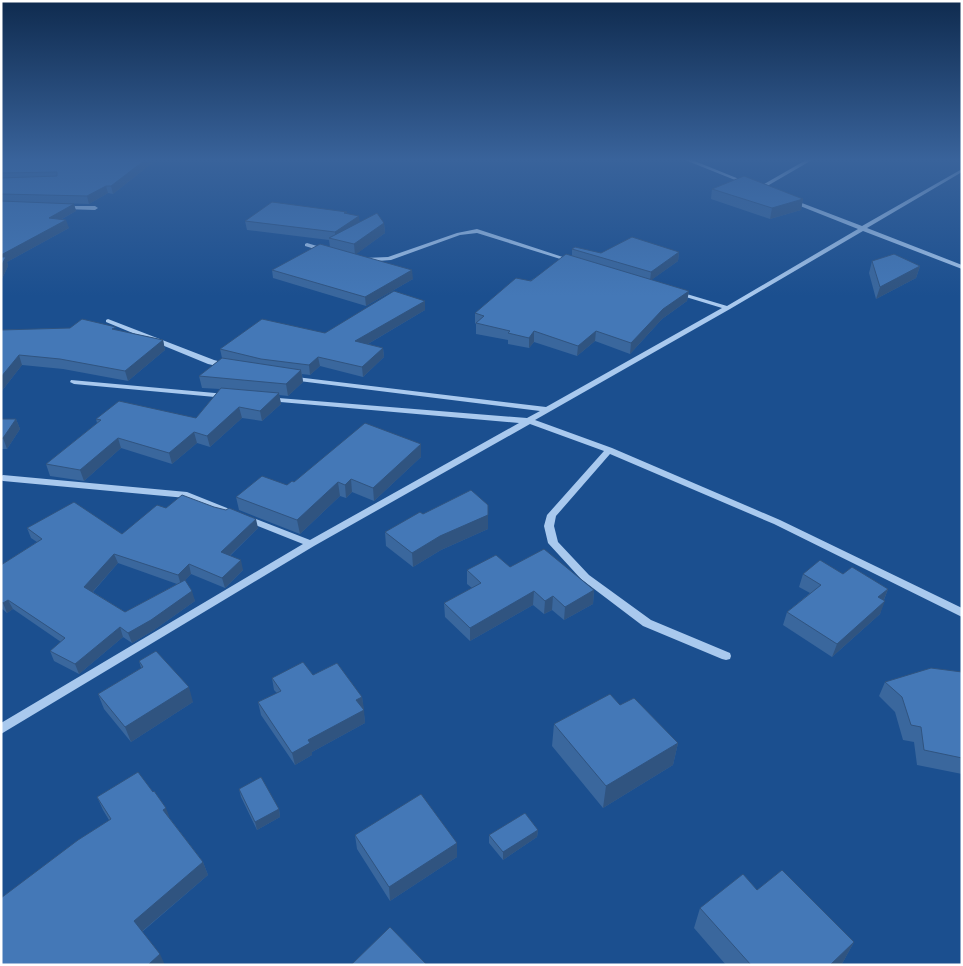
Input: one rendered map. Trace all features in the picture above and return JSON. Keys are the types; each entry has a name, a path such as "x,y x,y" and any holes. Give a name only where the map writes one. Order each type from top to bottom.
{"street":[{"path":"803,205 962,267"},
{"path":"1,729 311,544 728,308 902,205"},
{"path":"57,207 95,208"},
{"path":"359,259 389,258 459,234 477,231 575,262"},
{"path":"307,245 333,253"},
{"path":"670,291 728,308"},
{"path":"108,321 211,362 238,368"},
{"path":"279,376 548,410"},
{"path":"74,382 239,397"},
{"path":"258,398 530,421 610,450 808,537 962,613"},
{"path":"610,450 552,515 549,526 553,543 585,576 647,623 726,656"},
{"path":"3,478 187,495 311,544"}],"building":[{"path":"1,205 72,205 49,218 66,220 1,255"},
{"path":"268,205 295,205 347,212 344,213 359,216 335,232 245,221"},
{"path":"763,205 782,205 772,208"},
{"path":"377,213 384,223 354,244 329,238"},
{"path":"632,237 679,252 651,272 572,249 575,247 601,253"},
{"path":"320,244 412,270 365,297 272,270"},
{"path":"566,254 689,291 663,309 631,343 596,331 578,346 534,331 529,338 508,333 510,331 476,323 484,316 475,313 516,278 531,281"},
{"path":"894,254 920,266 880,287 872,261"},
{"path":"1,257 6,257 1,266"},
{"path":"394,291 425,301 355,341 383,348 362,367 318,357 309,365 261,359 220,349 262,319 325,333"},
{"path":"82,319 116,327 112,329 163,340 125,371 60,359 19,355 1,377 1,330 70,328"},
{"path":"222,358 301,370 286,384 199,376"},
{"path":"221,388 279,393 260,411 239,407 207,436 194,432 169,453 118,438 80,470 46,464 101,420 96,419 119,401 196,418"},
{"path":"1,419 16,419 1,439"},
{"path":"365,423 421,444 373,488 351,479 345,485 338,482 297,520 236,497 262,476 287,485 292,481 294,482"},
{"path":"471,490 488,505 488,515 440,536 412,553 385,532 420,512 423,514"},
{"path":"182,495 214,507 226,510 229,508 256,519 221,552 241,560 222,578 189,564 178,575 114,554 84,587 125,612 185,580 192,591 151,620 128,633 120,627 75,664 50,651 65,638 8,600 3,603 1,602 1,565 42,539 27,528 74,502 122,534 157,505 166,508"},
{"path":"544,549 594,590 565,607 553,596 545,601 534,591 470,628 444,603 481,583 467,570 496,555 510,567"},
{"path":"820,560 843,574 852,567 888,589 878,597 885,601 837,644 787,612 821,585 803,574"},
{"path":"156,651 189,687 125,727 98,694 143,667 139,661"},
{"path":"303,662 313,675 337,663 362,697 356,700 364,710 308,740 310,743 292,753 258,702 281,691 272,678"},
{"path":"931,668 962,672 962,758 924,750 921,727 911,725 902,697 885,682"},
{"path":"610,694 620,705 634,698 678,743 606,786 554,724"},
{"path":"138,772 166,808 163,810 203,862 134,921 160,954 148,965 1,965 1,898 78,840 111,819 97,797"},
{"path":"261,777 279,809 255,822 239,789"},
{"path":"421,794 457,843 389,887 355,835"},
{"path":"525,813 538,830 503,852 489,835"},
{"path":"782,870 854,942 830,965 751,965 700,908 743,874 757,890"},
{"path":"390,927 427,965 351,965"}]}
